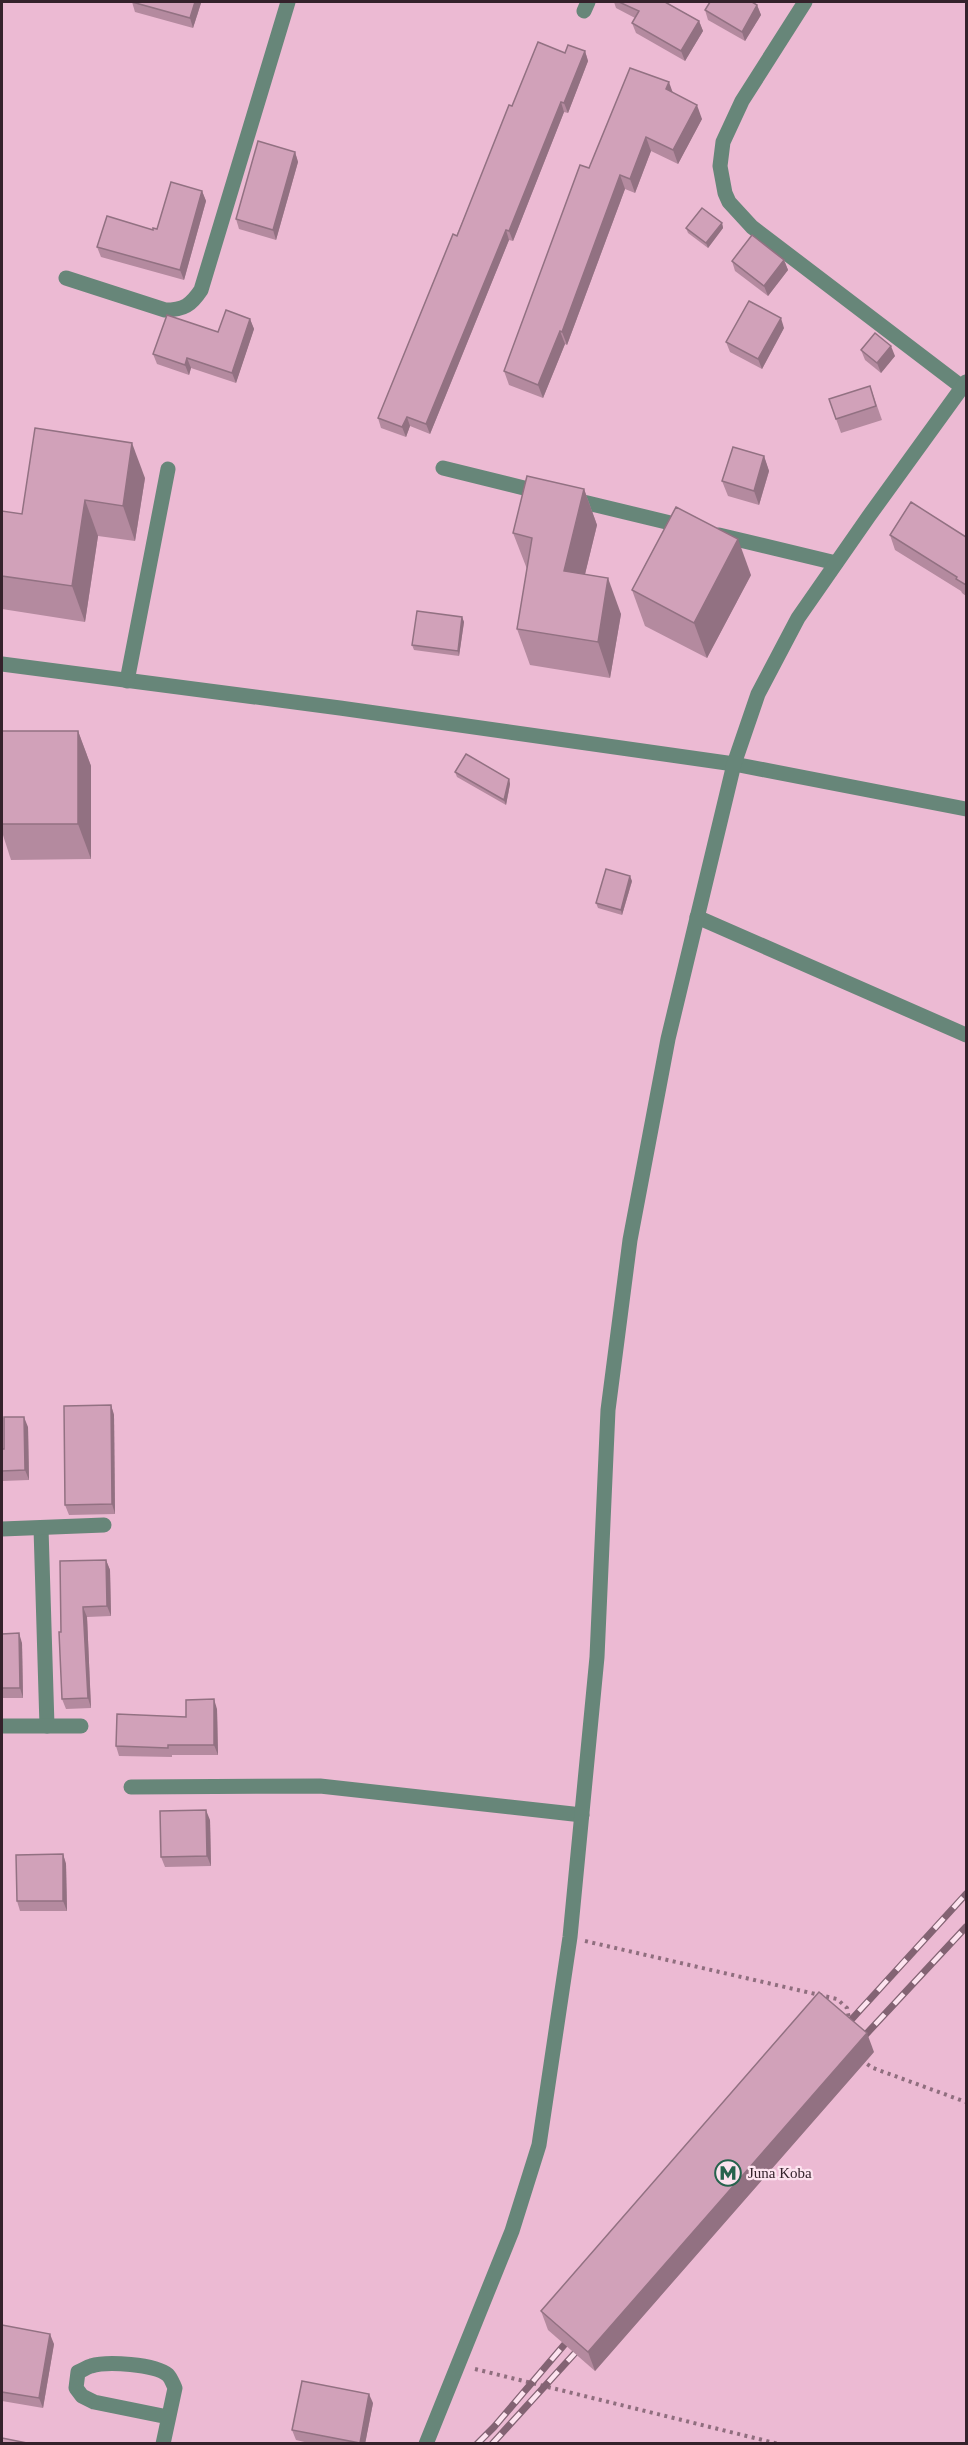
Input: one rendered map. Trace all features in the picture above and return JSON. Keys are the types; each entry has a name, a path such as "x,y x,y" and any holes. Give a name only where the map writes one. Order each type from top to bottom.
{"street":[{"path":"66,278 165,310 187,307 194,300 201,290 288,2"},
{"path":"426,2444 512,2231 539,2145 570,1937 597,1657 609,1410 630,1239 668,1039 734,764 758,694 798,618 964,385 752,226 729,202 725,193 720,166 723,142 728,128 742,100 806,2"},
{"path":"442,468 836,563"},
{"path":"127,681 168,469"},
{"path":"2,664 734,764 966,809"},
{"path":"697,916 966,1035"},
{"path":"2,1529 104,1525"},
{"path":"41,1528 47,1726"},
{"path":"2,1726 81,1726"},
{"path":"131,1787 320,1786 582,1815"},
{"path":"163,2444 175,2388 168,2376 157,2369 104,2364 90,2366 78,2372 76,2388 82,2396 94,2402 168,2417"}],"path":[{"path":"570,1937 837,1999 847,2008 850,2022"},
{"path":"859,2059 873,2068 966,2102"},
{"path":"457,2364 778,2444"}],"building":[{"path":"132,2 195,2 190,18"},
{"path":"619,2 665,2 699,21 681,51 632,23 639,11"},
{"path":"710,2 752,2 757,5 742,32 705,10"},
{"path":"538,42 565,53 568,45 585,51 564,103 561,102 509,231 506,230 426,424 407,417 402,427 378,418 453,234 457,236 509,105 512,106"},
{"path":"630,68 669,82 666,89 697,105 673,150 646,137 630,179 620,175 562,332 560,331 538,385 504,371 580,165 589,168"},
{"path":"258,141 295,152 273,230 236,219"},
{"path":"171,182 202,191 180,270 97,247 107,216 153,230 153,228 157,229"},
{"path":"702,208 722,223 706,243 686,228"},
{"path":"752,235 784,260 764,286 732,261"},
{"path":"749,301 781,318 758,359 726,342"},
{"path":"226,310 250,319 232,373 187,358 185,365 153,354 167,315 218,332"},
{"path":"875,333 891,346 877,363 861,350"},
{"path":"870,386 876,406 836,419 829,399"},
{"path":"35,428 132,443 123,506 85,500 72,586 2,576 2,511 22,514"},
{"path":"733,447 764,456 754,491 722,481"},
{"path":"527,476 584,489 564,571 608,578 598,642 517,629 532,538 513,533"},
{"path":"911,502 966,537 966,585 890,535"},
{"path":"676,507 738,539 694,623 632,590"},
{"path":"417,611 462,617 458,651 412,645"},
{"path":"2,731 78,731 78,824 2,824"},
{"path":"466,754 509,779 504,800 455,772"},
{"path":"606,869 630,876 621,910 596,903"},
{"path":"111,1405 112,1504 65,1505 64,1406"},
{"path":"4,1417 24,1417 25,1470 2,1471"},
{"path":"106,1560 107,1606 83,1607 88,1698 62,1699 59,1632 61,1632 60,1561"},
{"path":"19,1633 20,1688 2,1688 2,1634"},
{"path":"214,1699 214,1745 168,1745 168,1748 116,1746 117,1714 186,1717 186,1700"},
{"path":"206,1810 207,1856 161,1857 160,1811"},
{"path":"63,1854 63,1901 17,1901 16,1855"},
{"name":"Juna Koba","path":"819,1992 867,2033 588,2352 541,2311"},
{"path":"2,2325 50,2334 39,2398 2,2392"},
{"path":"302,2381 369,2394 360,2443 292,2430"},
{"path":"2,2438 32,2444 2,2444"}],"railway":[{"path":"840,2032 966,1894"},
{"path":"856,2045 966,1927"},
{"path":"477,2444 576,2331"},
{"path":"492,2444 585,2342"}],"place":[{"name":"Juna Koba","path":"728,2173"}]}
